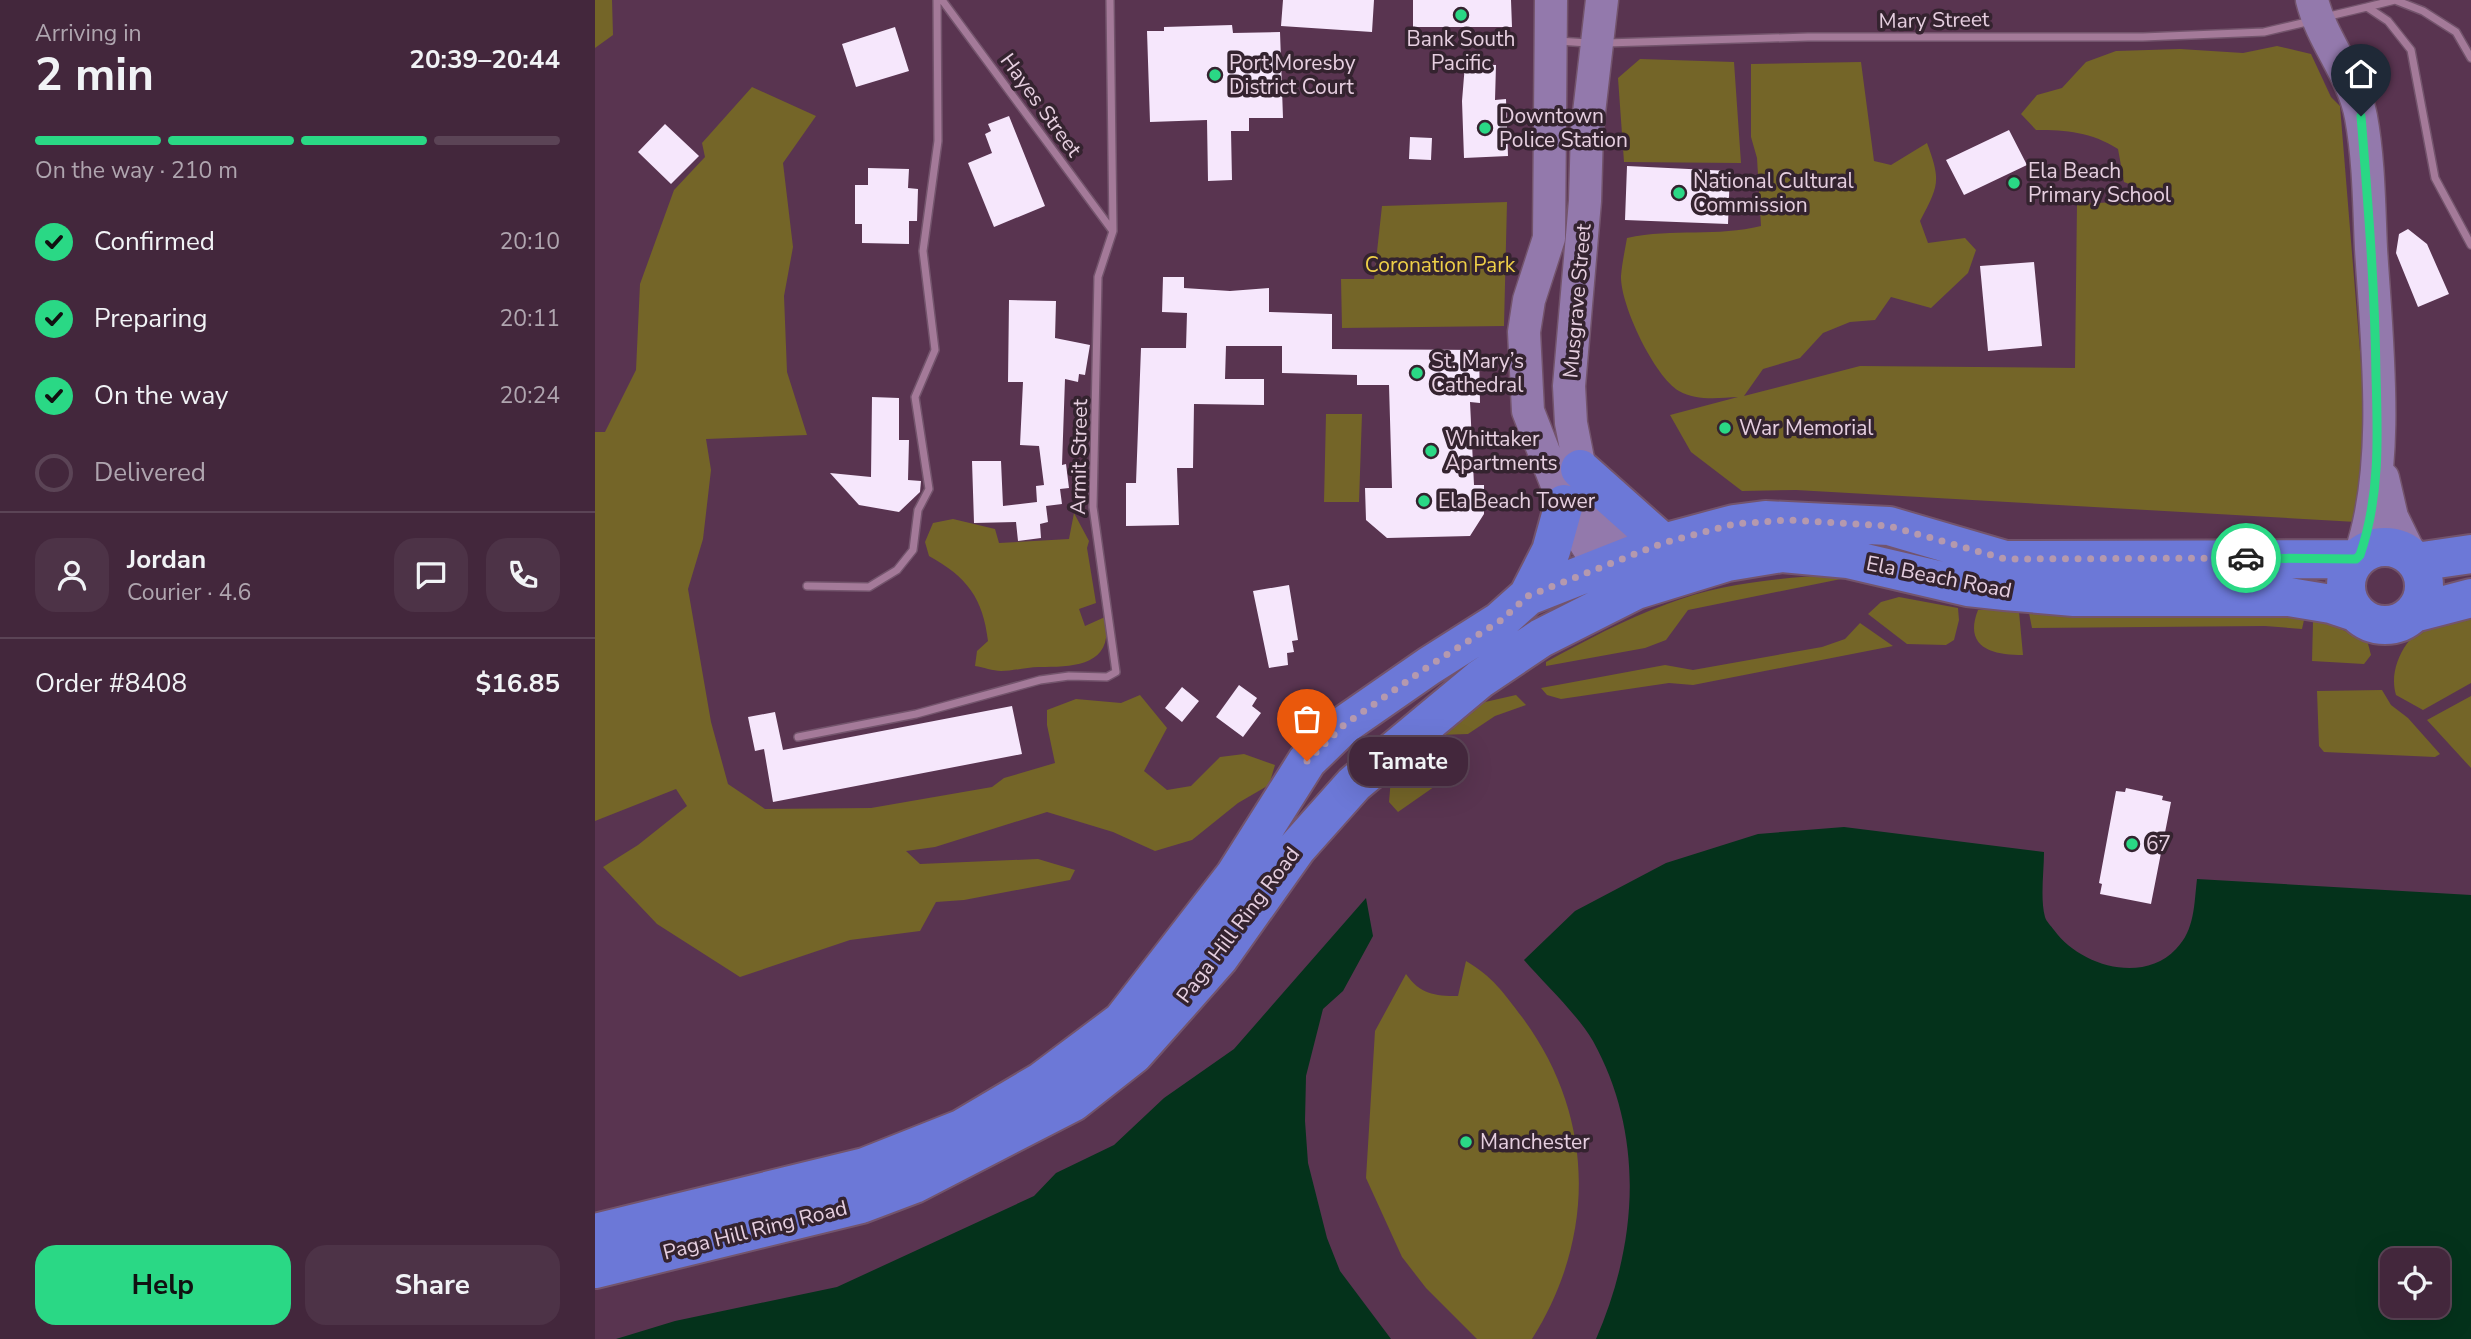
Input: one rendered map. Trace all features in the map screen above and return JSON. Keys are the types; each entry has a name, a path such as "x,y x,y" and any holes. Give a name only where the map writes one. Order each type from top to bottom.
{"highway":[{"path":"1580,469 1663,543"},
{"path":"1520,603 1551,551 1564,504"},
{"name":"Ela Beach Road","path":"1617,579 1663,543 1734,524 1787,520 1889,526 2005,559 2358,557"},
{"path":"2471,554 2414,560 2392,548 2370,550 2358,557 2346,579 2346,591 2355,612 2364,619 2384,626 2395,624 2414,613 2471,598"},
{"name":"Ela Beach Road","path":"1617,579 1782,553 1848,559 1968,587 2005,591 2074,597 2289,597 2331,604 2355,612"},
{"path":"2414,560 2424,588 2414,613"},
{"name":"Paga Hill Ring Road","path":"595,1233 865,1167 961,1129 1042,1081 1122,1021 1235,875 1307,761 1344,725 1520,603 1617,579"},
{"name":"Paga Hill Ring Road","path":"595,1269 861,1204 914,1184 1073,1102 1134,1054 1201,979 1257,908 1297,848 1338,799 1480,680 1541,638 1617,579"},
{"path":"1307,761 1338,799"}],"street":[{"name":"Hayes Street","path":"940,0 1113,231"},
{"path":"807,586 869,587 897,570 913,550 918,510 929,489 915,397 935,350 923,251 938,141 940,0"},
{"name":"Armit Street","path":"798,737 916,714 1040,680 1069,676 1107,677 1116,672 1093,507 1098,277 1113,231 1110,0"},
{"name":"Musgrave Street","path":"1551,0 1549,238 1541,272 1529,300 1524,332 1528,411 1564,504 1617,579"},
{"name":"Musgrave Street","path":"1602,0 1587,130 1583,239 1576,278 1569,386 1571,423 1580,469 1617,579"},
{"name":"Mary Street","path":"1550,40 1595,44 1808,37 2143,37 2264,32 2314,10 2367,7 2395,1 2423,11 2456,32 2471,58"},
{"path":"2367,7 2388,21 2411,50 2435,178 2471,245"},
{"path":"2314,10 2348,77 2361,116 2375,306 2378,456 2370,523 2358,557"},
{"path":"1541,272 1576,278"},
{"path":"2378,456 2392,517 2414,560"}],"green space":[{"path":"595,0 612,0 613,35 595,48"},
{"path":"2277,46 2311,54 2331,97 2340,106 2374,523 1796,490 1742,491 1691,452 1670,415 1738,397 1693,396 1679,391 1669,383 1649,355 1632,321 1622,288 1623,261 1627,238 1761,226 1757,158 1751,137 1751,64 1861,62 1874,161 1891,165 1927,143 1936,175 1934,191 1920,221 1928,243 1965,238 1976,250 1968,273 1931,308 1891,297 1875,320 1850,322 1823,333 1800,358 1763,369 1744,396 1860,366 2075,368 2077,204 2137,201 2137,187 2124,182 2118,149 2079,133 2036,130 2021,114 2037,95 2062,88 2086,62 2116,51 2180,49 2243,53"},
{"path":"1640,59 1734,62 1741,163 1624,162 1618,78"},
{"path":"752,87 816,116 783,163 793,247 784,296 787,372 807,435 706,439 711,470 703,539 688,589 711,722 728,784 765,809 871,808 992,787 1004,778 1055,763 1047,725 1047,710 1076,699 1121,703 1140,695 1167,728 1144,771 1167,790 1191,786 1220,757 1244,754 1275,765 1269,785 1238,803 1192,840 1155,851 1113,832 1047,812 935,847 906,851 920,864 1038,859 1075,870 1070,880 964,900 936,902 920,931 850,940 740,977 657,924 603,867 638,845 687,806 676,789 595,821 595,432 605,432 636,370 640,284 674,190 705,157 702,143"},
{"name":"Coronation Park","path":"1507,202 1504,326 1342,328 1341,279 1374,279 1382,206"},
{"path":"1326,414 1362,414 1359,502 1324,502"},
{"path":"1074,513 1089,541 1087,548 1096,603 1079,609 1085,626 1105,617 1107,633 1104,645 1098,654 1089,660 1066,666 1001,671 975,666 977,651 988,641 986,626 971,590 954,572 929,556 925,542 933,523 953,519 995,529 999,543 1069,539"},
{"path":"1831,575 1851,577 1688,610 1666,640 1645,648 1546,666 1546,662 1605,631 1686,597 1748,583"},
{"path":"1899,597 1958,608 1959,620 1954,640 1946,645 1907,644 1868,614 1881,602"},
{"path":"1978,610 2019,612 2023,655 1992,651 1978,641 1974,633 1974,623"},
{"path":"2471,611 2471,683 2423,710 2396,695 2394,684 2398,661 2418,630 2438,617"},
{"path":"2202,612 2300,615 2304,620 2302,629 2265,626 2032,628 2029,613"},
{"path":"2319,620 2367,640 2371,655 2364,664 2312,661 2313,622"},
{"path":"1860,623 1893,646 1693,685 1669,683 1561,699 1547,695 1541,688 1665,665 1693,670 1822,647 1845,639"},
{"path":"2382,690 2391,705 2408,718 2440,754 2435,757 2324,752 2319,746 2317,691"},
{"path":"1516,695 1526,705 1495,716 1468,734 1438,735 1485,702"},
{"path":"2471,696 2471,768 2427,720"},
{"path":"1459,749 1441,782 1398,812 1389,802 1391,778 1420,750"},
{"path":"1466,961 1491,979 1503,993 1546,1055 1563,1094 1574,1135 1579,1176 1577,1218 1568,1259 1553,1300 1532,1339 1477,1339 1426,1288 1402,1257 1366,1178 1375,1031 1406,974 1422,990 1458,996"}],"shaded area":[{"path":"1844,827 2044,852 2043,902 2047,922 2079,953 2095,961 2129,968 2162,960 2182,942 2193,916 2197,879 2471,895 2471,1339 1596,1339 1621,1265 1627,1227 1630,1189 1628,1151 1621,1114 1610,1077 1593,1041 1570,1010 1524,960 1575,911 1666,863 1758,834"},
{"path":"1366,898 1373,936 1343,991 1323,1009 1306,1076 1305,1121 1308,1163 1327,1238 1340,1271 1391,1339 616,1339 675,1321 837,1287 1034,1196 1056,1173 1114,1145 1164,1098 1234,1049"}],"building":[{"path":"1283,0 1374,0 1372,32 1281,26"},
{"name":"Bank South Pacific","path":"1413,0 1511,0 1512,27 1413,27"},
{"name":"Port Moresby District Court","path":"1232,25 1233,33 1280,32 1283,118 1249,118 1249,131 1231,131 1232,180 1208,181 1207,120 1150,122 1147,31 1164,31 1164,27"},
{"path":"895,27 909,71 856,87 842,44"},
{"name":"Downtown Police Station","path":"1465,64 1496,65 1495,100 1506,99 1508,156 1464,158 1462,101"},
{"path":"1009,116 1045,206 994,227 968,163 992,153 985,134 991,131 988,124"},
{"path":"665,124 699,156 671,184 638,152"},
{"path":"2009,130 2027,165 1964,195 1946,160"},
{"path":"1410,137 1432,138 1431,160 1409,159"},
{"name":"National Cultural Commission","path":"1627,166 1730,171 1728,224 1625,220"},
{"path":"868,168 909,169 908,188 918,189 917,221 909,221 909,244 862,243 862,224 855,224 855,185 868,185"},
{"path":"2408,229 2427,244 2449,294 2418,307 2396,253 2399,234"},
{"path":"2034,262 2042,346 1988,351 1980,266"},
{"path":"1163,277 1184,277 1184,288 1230,291 1269,288 1269,312 1332,314 1332,349 1479,350 1480,403 1470,402 1474,485 1484,485 1484,514 1470,536 1387,538 1366,520 1365,488 1392,488 1389,385 1357,385 1357,375 1282,373 1282,346 1226,346 1225,379 1264,379 1264,405 1194,404 1193,468 1177,468 1179,525 1126,526 1126,483 1136,483 1141,348 1186,348 1187,313 1162,312"},
{"path":"1009,300 1056,301 1055,338 1090,345 1085,375 1079,374 1078,382 1065,379 1062,465 1066,464 1069,488 1060,489 1062,504 1046,506 1048,522 1040,524 1041,538 1018,541 1016,522 974,523 972,461 1001,461 1003,506 1037,502 1036,486 1044,485 1039,446 1020,445 1023,382 1008,382"},
{"path":"872,397 899,398 899,440 909,440 908,480 921,481 920,492 899,512 859,505 830,473 871,477"},
{"path":"1289,585 1298,640 1292,641 1294,652 1287,653 1288,665 1269,668 1253,591"},
{"path":"1239,685 1257,698 1252,706 1261,713 1243,737 1216,717"},
{"path":"1182,687 1199,701 1182,722 1165,708"},
{"path":"1012,706 1022,754 773,802 764,749 755,751 748,717 775,712 783,750"},
{"path":"2126,788 2163,796 2162,800 2171,802 2151,904 2100,894 2102,884 2099,883 2116,791 2125,792"}],"way so far":[{"path":"1307,761 1344,725 1500,621 1528,596 1663,543 1734,524 1787,520 1889,526 2005,559 2087,561 2246,558"}],"place":[{"name":"Bank South Pacific","path":"1461,15"},
{"name":"Port Moresby District Court","path":"1215,75"},
{"name":"Downtown Police Station","path":"1485,128"},
{"name":"Ela Beach Primary School","path":"2014,183"},
{"name":"National Cultural Commission","path":"1679,193"},
{"name":"St. Mary’s Cathedral","path":"1417,373"},
{"name":"War Memorial","path":"1725,428"},
{"name":"Whittaker Apartments","path":"1431,451"},
{"name":"Ela Beach Tower","path":"1424,501"},
{"name":"Tamate","path":"1307,761"},
{"name":"67","path":"2132,844"},
{"name":"Manchester","path":"1466,1142"}],"route":[{"path":"2246,558 2356,559 2367,536 2378,456 2375,306 2361,116"}]}
